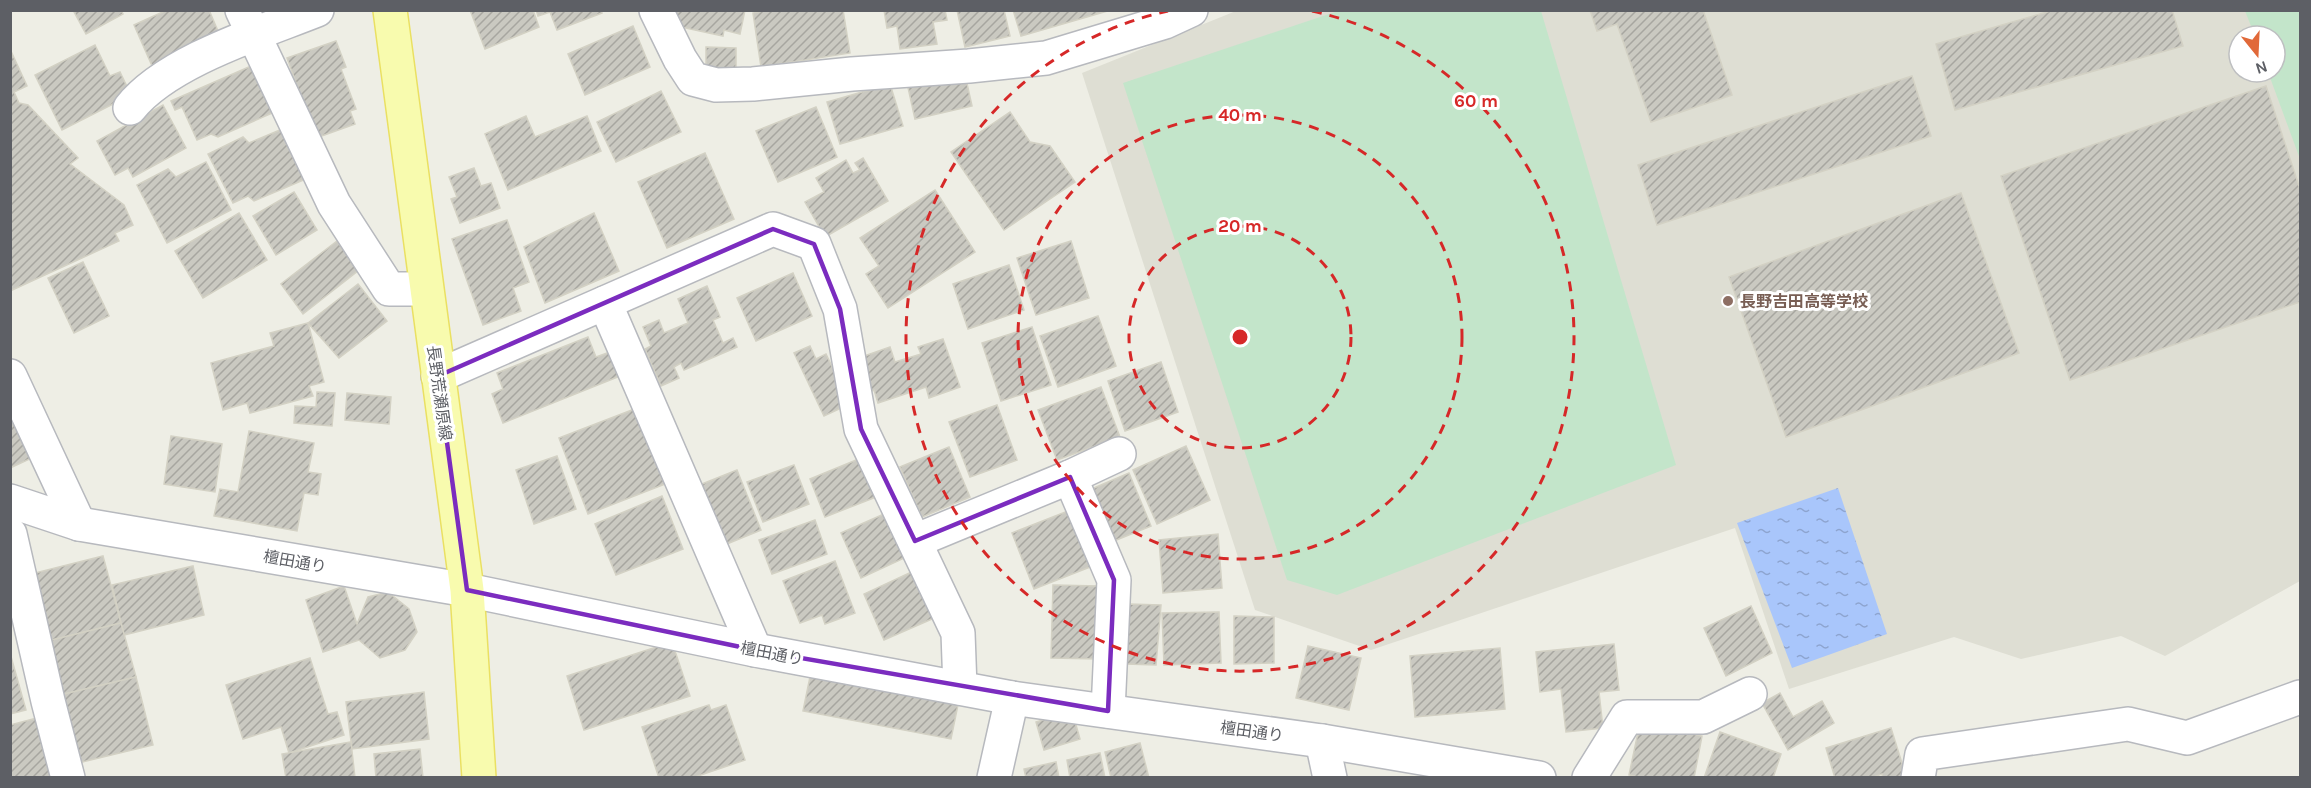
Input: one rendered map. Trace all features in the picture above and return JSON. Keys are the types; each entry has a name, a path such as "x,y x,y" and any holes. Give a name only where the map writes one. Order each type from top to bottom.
{"main road":[{"name":"長野荒瀬原線","path":"390,10 466,590 479,777"}],"street":[{"path":"130,108 139,96 169,74 225,45 248,22 317,10"},
{"path":"656,10 680,59 693,79 716,85 753,84 1046,58 1165,22 1191,10"},
{"path":"248,22 334,204 389,289 426,288"},
{"path":"438,376 773,229 814,244 840,309 861,429 958,633 960,688"},
{"path":"605,303 754,650"},
{"path":"10,376 79,524"},
{"path":"915,541 1070,477 1119,454"},
{"path":"1070,477 1114,580 1108,711"},
{"name":"檀田通り","path":"10,501 79,524 466,590 754,650 1012,698 1323,741 1539,777"},
{"path":"10,534 48,701 68,777"},
{"path":"1589,777 1627,717 1703,717 1750,694"},
{"path":"1918,777 1922,754 2128,724 2187,738 2301,697"},
{"path":"994,777 1012,698"},
{"path":"1323,741 1330,777"}],"highlighted area":[{"path":"773,229 814,244 840,309 861,429 915,541 1070,477 1114,580 1108,711 755,650 467,590 438,376"}],"shaded area":[{"name":"長野吉田高等学校","path":"1236,11 2300,11 2300,581 2165,656 2121,636 2021,659 1954,637 1789,689 1735,528 1371,650 1255,610 1082,73"}],"green space":[{"path":"1338,11 1541,11 1676,465 1337,595 1287,580 1123,83"},
{"path":"2245,11 2300,11 2300,159 2272,84 2287,84 2287,24 2250,24"}],"water":[{"path":"1838,488 1887,634 1792,668 1737,523"}],"building":[{"path":"73,10 121,10 123,14 86,34"},
{"path":"167,10 209,10 221,38 153,68 134,25"},
{"path":"470,10 533,10 539,27 485,49"},
{"path":"536,10 601,10 602,13 557,30 550,12 538,16"},
{"path":"670,10 745,10 740,34 724,30 723,36 667,24"},
{"path":"768,10 843,10 850,53 761,67 753,13"},
{"path":"884,10 945,10 947,20 933,22 937,44 900,49 897,26 887,28"},
{"path":"957,10 1004,10 1010,36 965,47"},
{"path":"1013,10 1111,10 1021,36"},
{"path":"1590,10 1703,10 1732,95 1651,122 1617,24 1597,31"},
{"path":"2054,10 2172,10 2183,46 1955,110 1936,44"},
{"path":"633,26 650,67 585,95 568,54"},
{"path":"336,41 346,67 341,69 356,109 350,111 355,124 316,138 287,58"},
{"path":"95,45 110,76 120,72 131,95 62,130 35,75"},
{"path":"706,47 736,48 736,75 706,74"},
{"path":"10,49 27,86 14,92 19,103 28,105 78,158 70,164 124,205 133,225 115,233 119,241 10,291"},
{"path":"251,66 272,113 218,137 211,134 197,140 182,107 175,110 171,101"},
{"path":"964,70 972,106 915,119 907,83"},
{"path":"1912,76 1931,136 1657,225 1638,165"},
{"path":"890,84 903,126 840,144 827,102"},
{"path":"2266,86 2300,189 2300,302 2070,380 2001,176"},
{"path":"661,91 681,132 616,162 597,122"},
{"path":"163,105 186,148 133,177 128,168 115,175 97,141"},
{"path":"816,107 837,157 778,182 756,131"},
{"path":"1010,112 1030,142 1050,146 1075,182 1004,230 951,152"},
{"path":"526,116 535,137 587,116 601,151 508,190 485,134"},
{"path":"287,127 308,178 254,201 248,196 233,203 208,154 243,137 249,143"},
{"path":"705,153 734,219 667,248 638,182"},
{"path":"863,158 888,201 825,237 805,202 824,192 816,178 846,160 853,173 860,170 855,163"},
{"path":"206,162 231,210 167,243 137,185 168,169 176,177"},
{"path":"474,168 481,186 491,183 500,208 460,223 451,199 457,197 449,177"},
{"path":"935,190 975,252 888,308 866,274 879,266 860,238"},
{"path":"294,192 317,230 276,255 253,216"},
{"path":"1961,193 2019,353 1786,437 1729,277"},
{"path":"239,213 267,260 203,298 175,251"},
{"path":"594,213 619,271 545,303 524,247"},
{"path":"507,220 529,282 513,288 521,311 483,325 452,239"},
{"path":"337,241 359,270 303,314 281,284"},
{"path":"1071,241 1089,298 1036,315 1017,258"},
{"path":"83,262 109,316 74,333 48,278"},
{"path":"1009,265 1024,310 968,329 953,284"},
{"path":"793,273 812,316 756,341 737,298"},
{"path":"358,284 387,321 339,358 308,323"},
{"path":"707,286 720,317 713,320 723,343 733,338 737,347 684,370 681,363 674,367 679,378 661,386 645,349 651,346 643,327 659,320 664,333 688,323 678,299"},
{"path":"1098,316 1116,366 1058,387 1040,336"},
{"path":"308,323 324,382 309,386 313,396 250,413 247,403 223,410 211,363 274,346 270,333"},
{"path":"1032,327 1051,385 1001,401 982,343"},
{"path":"588,337 596,357 610,352 620,376 503,423 492,394 503,389 497,373"},
{"path":"943,339 960,387 929,398 926,387 878,403 874,390 865,394 853,360 890,347 895,362 921,354 918,347"},
{"path":"810,346 816,359 826,354 850,404 824,416 794,353"},
{"path":"1161,362 1178,412 1125,431 1108,381"},
{"path":"1101,387 1120,437 1057,460 1038,410"},
{"path":"317,392 335,393 332,426 294,423 295,406 316,407"},
{"path":"347,393 391,397 389,424 345,420"},
{"path":"997,405 1017,460 970,477 949,422"},
{"path":"10,408 34,457 10,468"},
{"path":"637,408 665,484 588,514 559,438"},
{"path":"249,431 314,443 308,472 321,474 318,495 304,493 297,531 214,516 220,489 238,492"},
{"path":"171,436 222,444 215,492 164,484"},
{"path":"1186,446 1210,500 1157,524 1133,470"},
{"path":"949,447 970,497 922,517 900,467"},
{"path":"557,456 576,509 534,524 516,470"},
{"path":"861,458 876,497 825,517 810,479"},
{"path":"794,465 809,504 763,522 747,482"},
{"path":"737,470 761,530 722,546 697,486"},
{"path":"1129,473 1151,526 1109,543 1087,491"},
{"path":"662,496 683,549 616,575 595,524"},
{"path":"893,510 913,554 861,578 841,533"},
{"path":"1068,511 1090,567 1034,589 1012,533"},
{"path":"815,520 827,554 772,574 759,540"},
{"path":"1218,534 1222,588 1163,593 1159,540"},
{"path":"103,556 121,623 48,641 31,574"},
{"path":"835,561 855,613 825,624 822,615 800,623 783,581"},
{"path":"193,566 204,615 124,635 112,585"},
{"path":"920,568 941,615 884,640 864,594"},
{"path":"1053,585 1099,586 1098,659 1051,658"},
{"path":"344,586 357,624 368,597 388,592 409,609 417,632 405,650 380,658 359,640 323,652 306,600"},
{"path":"1128,604 1161,605 1156,665 1126,664"},
{"path":"1751,606 1772,653 1726,676 1704,628"},
{"path":"1219,612 1221,663 1164,665 1162,613"},
{"path":"1234,616 1274,617 1274,663 1234,664"},
{"path":"121,623 136,677 60,695 48,641"},
{"path":"672,642 690,696 584,730 567,676"},
{"path":"1614,644 1619,690 1599,692 1603,728 1566,732 1561,689 1540,692 1536,652"},
{"path":"1308,646 1361,658 1349,710 1296,698"},
{"path":"1500,648 1505,709 1415,717 1410,656"},
{"path":"10,653 26,710 10,714"},
{"path":"310,658 328,714 337,712 344,735 289,753 281,727 243,739 226,685"},
{"path":"812,667 960,695 951,739 803,711"},
{"path":"136,677 153,745 74,764 60,695"},
{"path":"424,692 429,739 352,749 346,702"},
{"path":"1780,693 1793,717 1822,701 1834,723 1788,750 1762,703"},
{"path":"709,705 711,710 726,705 745,760 692,778 659,778 642,727"},
{"path":"1072,711 1080,739 1044,750 1036,722"},
{"path":"37,718 52,778 10,778 10,725"},
{"path":"1640,723 1702,736 1694,778 1643,778 1629,775"},
{"path":"1891,728 1906,776 1883,778 1882,774 1871,778 1835,778 1826,748"},
{"path":"1720,732 1781,754 1773,778 1704,778"},
{"path":"351,742 355,778 286,778 282,754"},
{"path":"1140,743 1149,778 1111,778 1105,752"},
{"path":"420,749 423,778 376,778 374,754"},
{"path":"1100,753 1105,778 1070,778 1067,760"},
{"path":"1056,762 1059,778 1026,778 1024,769"}],"place":[{"name":"長野吉田高等学校","path":"1728,301"}]}
